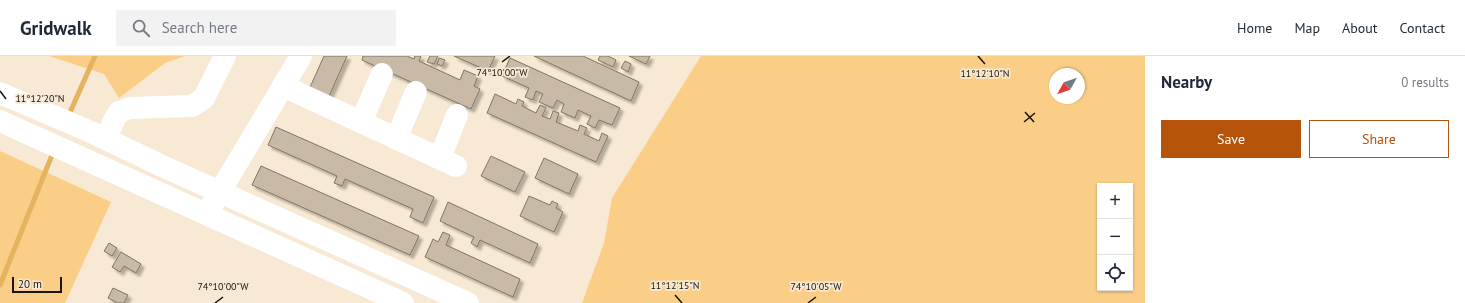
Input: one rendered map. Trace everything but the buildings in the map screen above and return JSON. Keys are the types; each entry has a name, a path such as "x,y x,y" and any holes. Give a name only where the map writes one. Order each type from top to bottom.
{"street":[{"path":"98,135 120,112 130,108 192,106 204,98 225,56"},
{"path":"206,214 301,56"},
{"path":"361,122 382,74"},
{"path":"283,86 448,162 457,115"},
{"path":"396,139 416,92"},
{"path":"0,93 98,135 219,192 468,303"},
{"path":"0,121 403,303"}],"shaded area":[{"path":"49,56 185,56 165,63 119,98 104,74"},
{"path":"701,56 1145,56 1145,303 582,303 604,243 612,198"},
{"path":"0,151 111,202 65,303 0,303"}],"waterway":[{"path":"68,117 95,56"},
{"path":"0,285 54,150"}]}
